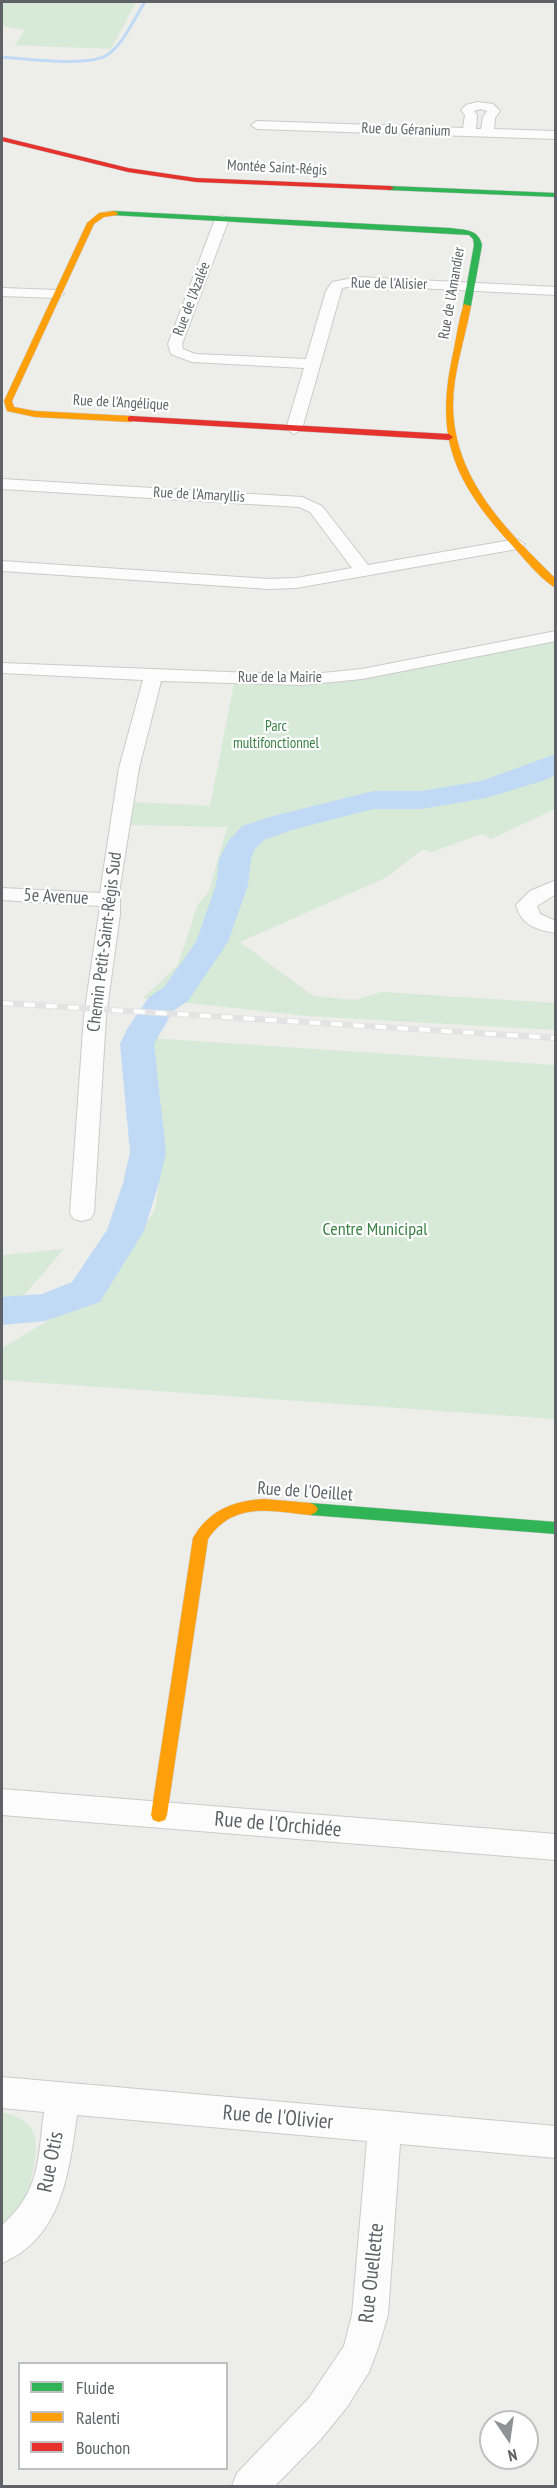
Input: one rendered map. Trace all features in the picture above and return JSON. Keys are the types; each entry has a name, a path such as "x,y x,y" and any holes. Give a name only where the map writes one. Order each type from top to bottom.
{"street":[{"path":"469,132 471,115 467,110 482,106 491,107 494,111 489,117 487,133"},
{"name":"Rue du Géranium","path":"257,125 555,135"},
{"name":"Montée Saint-Régis","path":"2,140 121,168 183,178 285,185 555,195"},
{"name":"Rue de l'Amandier","path":"102,215 117,213 450,230 471,233 477,238 478,245 449,403 449,437 456,462 471,490 555,585"},
{"name":"Rue de l'Angélique","path":"102,215 91,223 57,294 10,396 8,405 10,409 35,414 449,437"},
{"name":"Rue de l'Azalée","path":"222,219 175,344 176,351 192,358 312,364"},
{"name":"Rue de l'Alisier","path":"294,429 333,291 338,285 358,281 555,291"},
{"path":"2,292 57,294"},
{"name":"Rue de l'Amaryllis","path":"2,483 302,502 316,509 364,572"},
{"path":"3,571 268,584 307,582 518,544"},
{"name":"Rue de la Mairie","path":"2,668 265,680 332,678 555,636"},
{"name":"Chemin Petit-Saint-Régis Sud","path":"82,1213 95,1016 103,969 110,900 126,784 153,675"},
{"path":"555,886 526,905 534,920 555,927"},
{"name":"5e Avenue","path":"2,894 110,900"},
{"name":"Rue de l'Oeillet","path":"159,1815 201,1538 205,1530 220,1514 230,1509 253,1506 555,1528"},
{"name":"Rue de l'Orchidée","path":"2,1802 555,1848"},
{"name":"Rue de l'Olivier","path":"2,2093 555,2142"},
{"name":"Rue Otis","path":"2,2246 28,2222 40,2208 47,2194 63,2098"},
{"name":"Rue Ouellette","path":"250,2487 330,2400 356,2359 365,2336 370,2315 385,2127"}],"green space":[{"path":"2,2 136,2 111,49 15,45 25,30 2,26"},
{"name":"Parc multifonctionnel","path":"555,641 555,809 491,839 482,834 431,852 423,849 387,877 240,942 313,996 355,1000 381,992 555,1003 555,1030 307,1016 143,998 178,965 197,906 209,891 227,827 130,825 134,802 210,806 234,684 309,684 355,680"},
{"name":"Centre Municipal","path":"150,1038 555,1065 555,1419 2,1380 2,1348 93,1294 126,1254 155,1210 163,1157 151,1090 148,1054"},
{"path":"64,1249 2,1321 2,1255"},
{"path":"2,2112 30,2126 34,2132 36,2149 26,2198 19,2209 2,2225"}],"waterway":[{"path":"2,57 57,61 98,59 107,55 119,44 145,2"},
{"path":"2,1311 45,1307 86,1292 125,1231 141,1183 148,1152 137,1044 161,1004 176,994 212,942 232,885 235,859 240,847 253,833 284,822 373,800 421,800 486,789 531,775 556,763"}],"railway":[{"path":"2,1003 556,1038"}],"traffic: fast":[{"path":"390,188 556,195"},
{"path":"114,213 450,230 471,233 477,238 478,245 467,306"},
{"path":"310,1509 556,1528"}],"traffic: slow":[{"path":"114,213 102,215 91,223 8,401 10,409 35,414 131,419"},
{"path":"467,306 449,405 451,433 458,458 483,505 556,585"},
{"path":"159,1815 201,1538 222,1514 235,1509 264,1505 310,1509"}],"traffic: jam":[{"path":"2,139 128,170 196,180 390,188"},
{"path":"131,419 449,437"}]}
